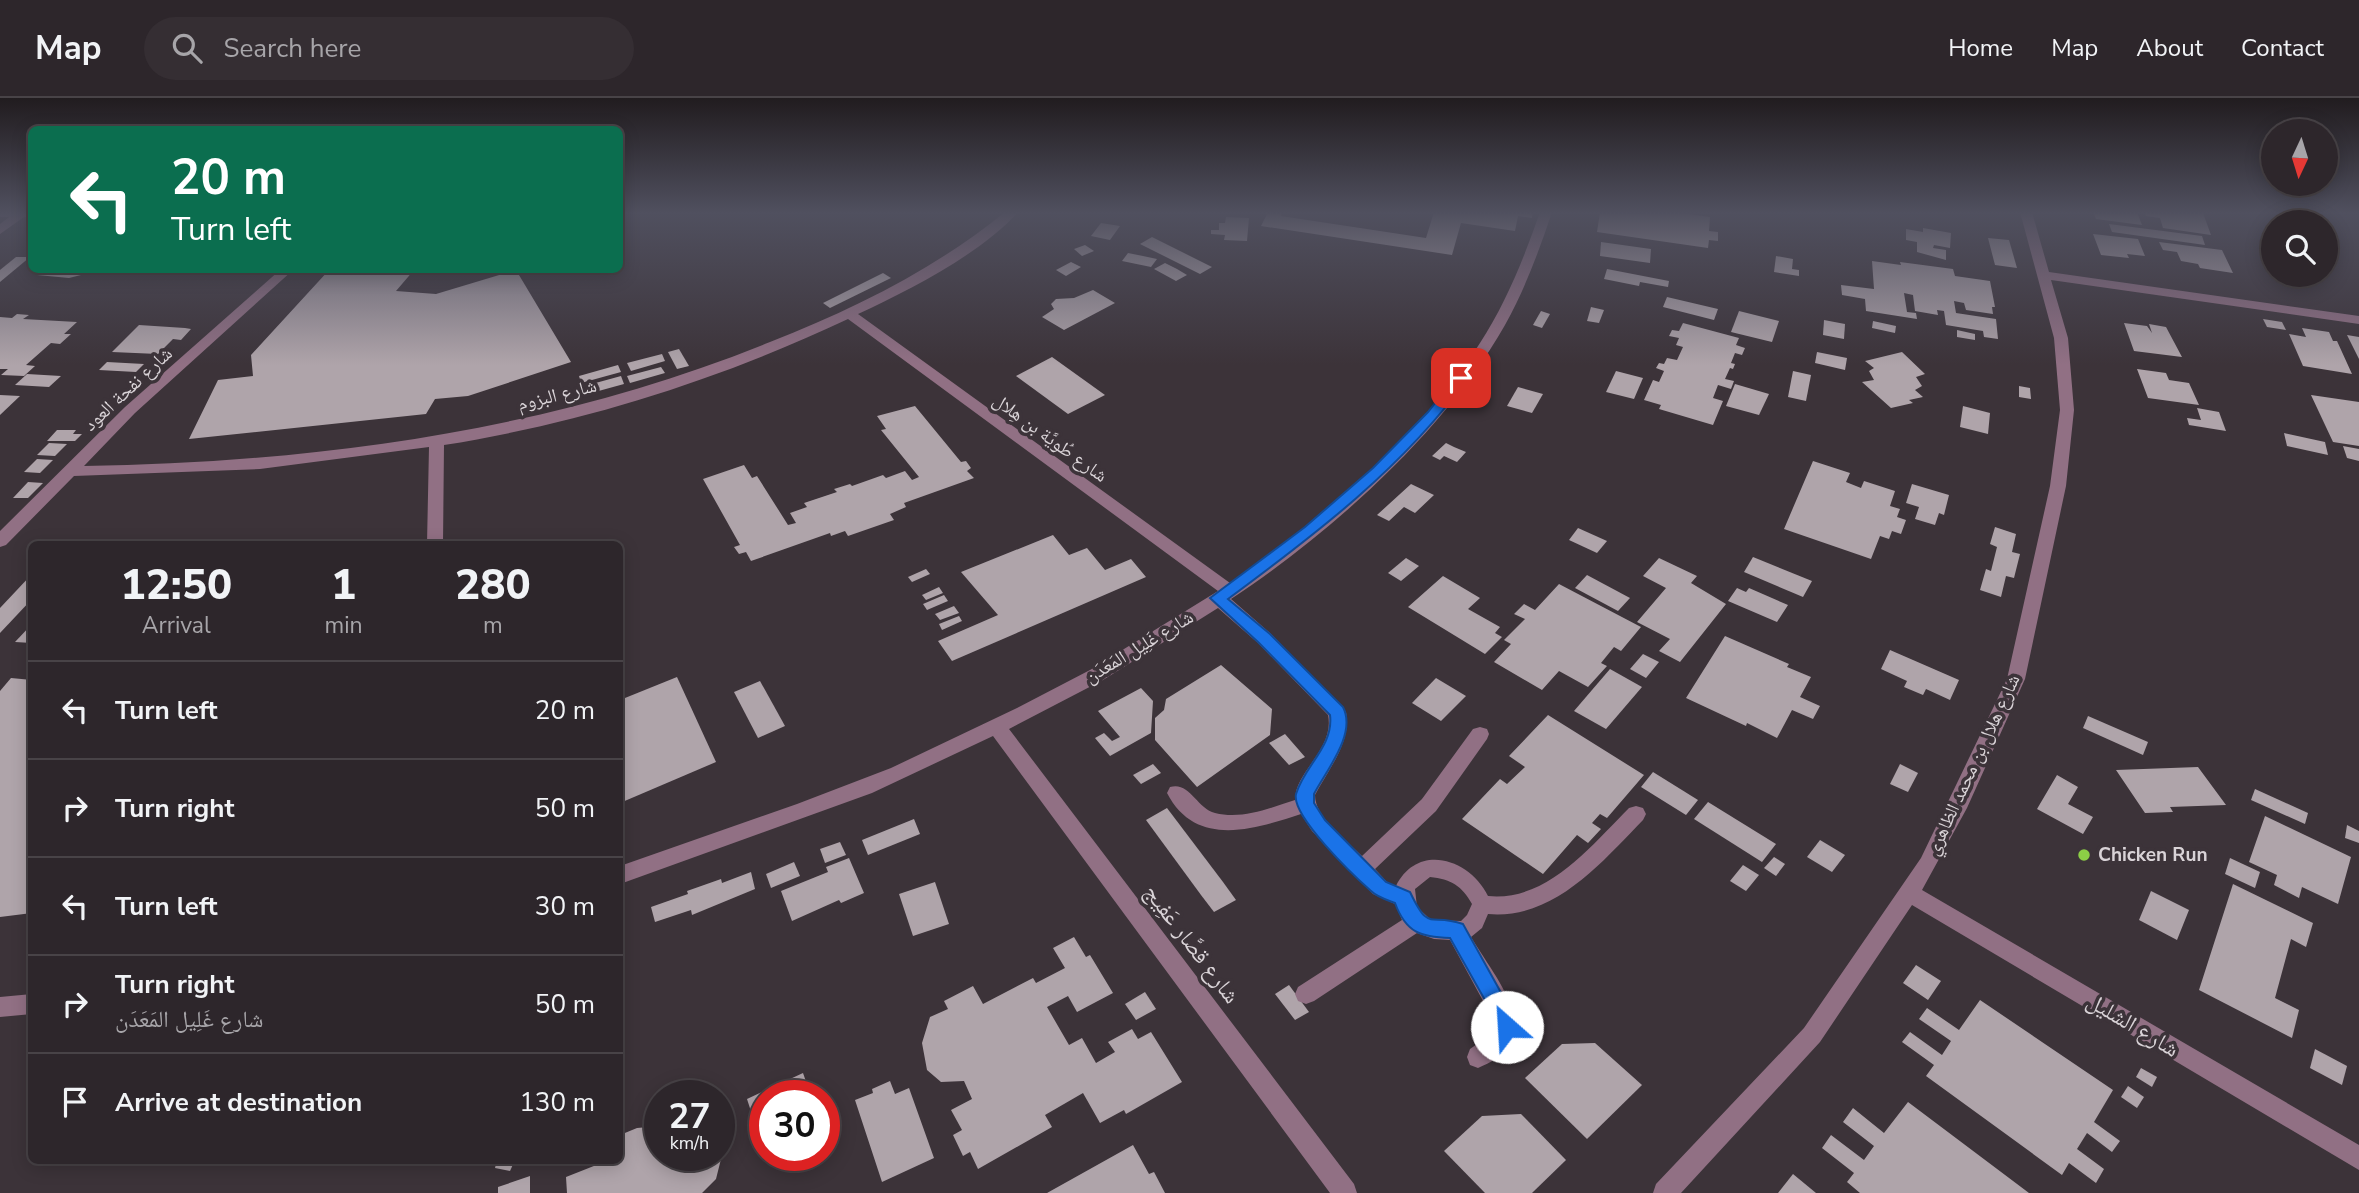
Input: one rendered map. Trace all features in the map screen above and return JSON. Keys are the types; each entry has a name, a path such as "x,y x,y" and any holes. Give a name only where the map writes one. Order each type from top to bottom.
{"street":[{"name":"شارع البزوم","path":"70,471 158,472 250,467 344,457 526,424 628,397 723,366 849,314 940,263"},
{"name":"شارع غَلِيل المَعَدَن","path":"623,875 867,786 996,727 1090,677 1223,595 1310,531 1378,472 1433,415 1476,360 1508,307 1529,263"},
{"name":"شارع هلال بن محمد الظاهري","path":"1665,1193 1812,1035 1928,864 1957,808 2016,679 2064,447 2066,373 2061,338 2041,263"},
{"name":"شارع نفحة العود","path":"0,541 130,410 284,273"},
{"path":"2045,275 2359,320"},
{"name":"شارع طُويَّة بن هِلال","path":"849,314 1223,595 1338,712 1335,741 1305,794 1305,805"},
{"path":"435,541 437,442"},
{"name":"شارع قصَّار عَفِيج","path":"996,727 1345,1193"},
{"path":"1361,869 1429,805 1480,734"},
{"path":"1177,793 1199,815 1218,822 1246,824 1305,805 1319,825 1380,888 1403,898"},
{"path":"1482,904 1512,906 1543,896 1590,861 1636,814"},
{"path":"1428,868 1450,870 1466,878 1482,904 1475,920 1465,930 1428,929 1409,914 1403,898 1411,878 1428,868"},
{"name":"شارع الشليل","path":"1908,892 2359,1158"},
{"path":"1306,994 1418,922"},
{"path":"1456,930 1504,1016 1507,1027 1502,1040 1478,1056"},
{"path":"0,1007 28,1004"}],"building":[{"path":"8,263 23,263 0,282 0,270"},
{"path":"1069,263 1081,267 1066,276 1056,270"},
{"path":"1132,263 1154,263 1151,267"},
{"path":"1165,263 1187,275 1176,281 1154,269"},
{"path":"1178,263 1204,263 1212,267 1200,274"},
{"path":"1775,263 1793,263 1792,269 1799,270 1799,276 1774,272"},
{"path":"1872,263 1908,263 1953,269 1955,276 1990,281 1995,307 1992,307 1993,314 1966,310 1964,303 1954,301 1956,313 1996,319 1998,339 1984,337 1983,331 1946,325 1944,311 1937,310 1938,315 1915,311 1913,295 1904,293 1907,312 1916,313 1917,319 1866,311 1865,299 1842,295 1841,285 1874,289"},
{"path":"2016,263 2017,268 1995,265"},
{"path":"2193,263 2228,263 2233,273 2200,268 2198,264"},
{"path":"1607,269 1669,281 1668,287 1640,282 1639,286 1604,279"},
{"path":"40,273 89,273 69,278 37,275"},
{"path":"326,273 411,273 396,291 436,294 506,273 518,273 571,362 468,396 435,399 426,414 189,439 218,380 253,376 251,355"},
{"path":"883,273 891,278 830,308 823,303"},
{"path":"1093,290 1115,303 1064,330 1042,317 1054,309 1051,304 1056,299 1074,298"},
{"path":"1667,297 1718,309 1714,320 1663,307"},
{"path":"1591,307 1604,310 1599,323 1587,321"},
{"path":"1541,311 1550,314 1542,328 1533,325"},
{"path":"1739,311 1779,321 1772,342 1731,332"},
{"path":"17,314 29,315 23,319 77,322 64,334 71,334 60,344 51,343 26,365 35,366 24,376 1,375 8,369 0,369 0,317 12,318"},
{"path":"2263,319 2282,322 2286,330 2267,327"},
{"path":"1824,320 1845,324 1844,339 1823,335"},
{"path":"1873,321 1896,326 1895,333 1872,328"},
{"path":"1683,323 1739,338 1736,345 1745,348 1742,355 1735,353 1731,363 1735,364 1725,379 1734,381 1731,389 1718,385 1713,398 1723,401 1713,425 1659,409 1661,405 1644,400 1653,380 1659,382 1664,371 1656,368 1659,363 1664,364 1667,358 1677,360 1683,347 1676,345 1679,338 1669,336 1672,330 1679,331"},
{"path":"2124,323 2147,326 2152,333 2149,324 2166,327 2182,357 2134,351"},
{"path":"139,325 191,329 181,340 173,339 158,354 112,352"},
{"path":"2302,328 2329,332 2333,341 2337,341 2352,374 2303,366 2289,334 2306,337"},
{"path":"1957,330 1975,334 1975,340 1957,337"},
{"path":"2347,335 2359,337 2359,359"},
{"path":"679,349 689,366 677,369 668,352"},
{"path":"1817,352 1847,358 1845,370 1815,363"},
{"path":"1902,352 1925,374 1916,377 1922,386 1915,390 1923,397 1909,400 1913,403 1891,408 1862,382 1874,380 1869,371 1874,368 1865,361"},
{"path":"662,354 665,361 631,371 627,363"},
{"path":"1052,357 1105,395 1068,414 1016,376"},
{"path":"107,362 144,364 136,372 99,370"},
{"path":"618,365 621,372 581,383 579,376"},
{"path":"661,367 665,373 630,383 627,376"},
{"path":"2137,369 2166,373 2169,380 2189,383 2199,405 2148,398"},
{"path":"1616,371 1643,378 1634,399 1606,392"},
{"path":"1793,371 1811,375 1806,401 1788,397"},
{"path":"27,374 61,376 49,387 15,385"},
{"path":"621,376 624,384 584,395 581,387"},
{"path":"1735,384 1769,394 1759,415 1726,406"},
{"path":"2019,386 2030,388 2031,399 2019,397"},
{"path":"1518,387 1543,394 1532,413 1507,406"},
{"path":"0,395 20,396 0,415"},
{"path":"2311,395 2359,402 2359,446 2333,442"},
{"path":"915,406 961,462 966,461 971,468 967,471 974,478 904,503 906,507 890,514 894,520 848,536 845,531 831,536 830,533 751,561 746,552 739,554 734,547 740,545 703,479 744,465 752,478 757,476 788,525 796,523 790,513 807,507 804,503 837,492 834,489 883,475 886,478 905,471 912,480 919,477 881,430 886,429 877,416"},
{"path":"1963,406 1990,413 1988,434 1960,427"},
{"path":"2197,408 2219,412 2226,431 2189,425 2187,418 2201,420"},
{"path":"57,430 76,430 73,434 82,434 75,441 47,441"},
{"path":"2284,433 2325,442 2328,455 2287,446"},
{"path":"49,443 67,444 55,456 37,455"},
{"path":"1446,443 1466,452 1457,462 1444,456 1440,460 1432,456"},
{"path":"2343,446 2359,449 2359,461 2347,458"},
{"path":"37,459 53,460 40,473 24,472"},
{"path":"1813,461 1850,473 1846,482 1861,488 1864,481 1895,491 1890,506 1900,509 1897,517 1906,520 1901,534 1892,531 1889,539 1880,536 1871,559 1784,529"},
{"path":"28,482 43,483 28,498 13,498"},
{"path":"1411,484 1434,495 1415,513 1404,507 1389,521 1377,515"},
{"path":"1912,484 1949,495 1944,515 1939,513 1935,525 1915,519 1919,507 1906,503"},
{"path":"1995,527 2016,534 2012,552 2020,554 2014,578 2006,576 2001,597 1980,590 1986,569 1991,571 1997,547 1990,544"},
{"path":"1578,528 1607,541 1597,553 1569,540"},
{"path":"1053,535 1069,555 1087,548 1105,570 1131,559 1146,577 952,661 938,641 998,615 961,572"},
{"path":"1753,557 1812,581 1803,597 1744,572"},
{"path":"1406,558 1419,566 1401,581 1388,573"},
{"path":"1659,558 1697,576 1691,583 1726,604 1680,662 1659,651 1670,639 1637,622 1666,588 1643,576"},
{"path":"926,569 930,574 912,582 908,577"},
{"path":"1587,575 1630,598 1618,611 1575,588"},
{"path":"1443,576 1480,598 1468,609 1500,627 1495,633 1502,637 1485,654 1408,607"},
{"path":"28,578 28,603 0,633 0,608"},
{"path":"1559,584 1641,627 1621,651 1614,647 1601,663 1607,666 1588,687 1559,671 1542,690 1494,662 1511,644 1504,640 1525,619 1514,614 1524,604 1535,610"},
{"path":"939,587 943,593 926,600 922,595"},
{"path":"1737,588 1746,592 1749,588 1788,605 1777,622 1728,601"},
{"path":"944,595 948,601 927,610 923,604"},
{"path":"954,606 959,613 940,620 935,614"},
{"path":"959,616 962,621 942,630 939,624"},
{"path":"28,628 28,643 15,642"},
{"path":"1725,636 1789,664 1787,667 1811,677 1800,697 1820,706 1813,719 1792,710 1777,738 1686,698"},
{"path":"1890,650 1959,680 1950,700 1926,689 1923,695 1904,687 1907,681 1881,669"},
{"path":"1643,654 1659,662 1646,678 1630,669"},
{"path":"1221,665 1272,709 1270,735 1197,787 1155,740 1155,718 1164,710 1166,699"},
{"path":"1610,669 1642,687 1606,729 1574,711"},
{"path":"677,677 716,762 623,802 623,699"},
{"path":"11,678 28,680 28,914 0,917 0,691"},
{"path":"1436,678 1466,696 1441,721 1412,703"},
{"path":"760,681 785,726 758,738 734,692"},
{"path":"1141,688 1153,701 1151,733 1110,756 1095,738 1104,733 1112,741 1120,737 1098,711"},
{"path":"1548,715 1644,775 1607,818 1600,814 1592,823 1601,829 1588,843 1577,835 1543,874 1462,819 1500,779 1507,784 1525,767 1509,756"},
{"path":"2088,716 2148,742 2143,755 2083,728"},
{"path":"1285,734 1305,757 1289,765 1269,743"},
{"path":"1153,764 1161,773 1141,784 1133,775"},
{"path":"1900,764 1918,773 1908,792 1890,784"},
{"path":"2198,767 2226,805 2170,807 2173,812 2145,813 2116,770"},
{"path":"1653,772 1698,800 1686,815 1641,787"},
{"path":"2057,775 2078,787 2068,804 2093,817 2083,834 2037,809"},
{"path":"2255,789 2308,813 2305,824 2251,800"},
{"path":"1708,802 1776,844 1762,862 1694,819"},
{"path":"1167,808 1236,900 1214,912 1201,895 1146,820"},
{"path":"2265,816 2351,857 2338,904 2302,887 2299,898 2274,885 2277,875 2249,862"},
{"path":"914,819 920,834 868,855 862,840"},
{"path":"2347,825 2359,831 2359,843 2345,838"},
{"path":"1820,840 1845,855 1832,872 1807,857"},
{"path":"840,842 846,855 825,863 820,849"},
{"path":"1774,857 1785,864 1776,876 1764,868"},
{"path":"849,858 864,893 841,903 839,900 792,921 781,891 828,872 826,867"},
{"path":"2230,858 2260,872 2255,888 2225,874"},
{"path":"794,862 800,876 771,888 766,874"},
{"path":"1743,865 1759,875 1746,891 1730,881"},
{"path":"751,872 755,889 692,915 691,910 655,922 651,907 721,879 722,883"},
{"path":"935,882 949,924 913,936 899,894"},
{"path":"2233,884 2313,923 2306,947 2291,939 2275,998 2299,1010 2292,1038 2199,990"},
{"path":"2151,891 2189,910 2177,940 2139,920"},
{"path":"1074,937 1086,957 1090,955 1113,993 1077,1012 1068,996 1047,1007 1069,1045 1082,1038 1096,1063 1115,1052 1108,1042 1132,1029 1138,1039 1151,1032 1182,1082 1126,1114 1124,1110 1100,1123 1083,1093 1045,1115 1052,1127 978,1169 970,1152 963,1156 953,1135 962,1130 951,1110 972,1099 964,1081 941,1082 927,1070 922,1043 930,1017 948,1009 944,1001 973,986 983,1004 1033,978 1036,983 1065,968 1053,948"},
{"path":"1916,965 1941,981 1928,1000 1903,983"},
{"path":"1289,985 1309,1012 1295,1020 1275,994"},
{"path":"1145,992 1156,1009 1136,1020 1125,1004"},
{"path":"1980,1000 2113,1090 2094,1122 2120,1141 2112,1152 2087,1133 2077,1149 2104,1169 2096,1183 2069,1163 2062,1175 1926,1076 1934,1065 1902,1042 1910,1032 1942,1055 1951,1041 1919,1019 1927,1008 1959,1030"},
{"path":"1595,1043 1642,1085 1587,1139 1525,1078 1562,1044"},
{"path":"2315,1049 2347,1066 2342,1085 2310,1068"},
{"path":"2141,1068 2157,1077 2152,1087 2136,1077"},
{"path":"803,1073 805,1080 788,1080"},
{"path":"890,1081 895,1094 909,1088 934,1158 882,1182 855,1100 873,1093 872,1089"},
{"path":"2128,1086 2144,1097 2137,1108 2121,1097"},
{"path":"1908,1102 2029,1193 1860,1193 1847,1182 1854,1173 1822,1148 1831,1135 1864,1160 1874,1146 1843,1122 1853,1108 1884,1133"},
{"path":"1521,1114 1566,1160 1532,1193 1485,1193 1444,1151 1482,1116"},
{"path":"644,1127 644,1171 718,1171 716,1179 702,1193 567,1193 566,1177 599,1164 623,1164 623,1134"},
{"path":"1133,1145 1149,1174 1154,1172 1165,1193 1047,1193"},
{"path":"496,1164 513,1164 510,1171 495,1168"},
{"path":"1793,1174 1816,1193 1778,1193"},
{"path":"530,1176 530,1193 498,1193 498,1187"}],"place":[{"name":"Chicken Run","path":"2084,855"}],"route":[{"path":"1461,378 1433,415 1378,472 1310,531 1218,598 1264,638 1338,712 1335,741 1305,794 1305,805 1319,825 1380,888 1403,898 1409,914 1418,922 1428,929 1456,930 1504,1016 1507,1027"}]}
